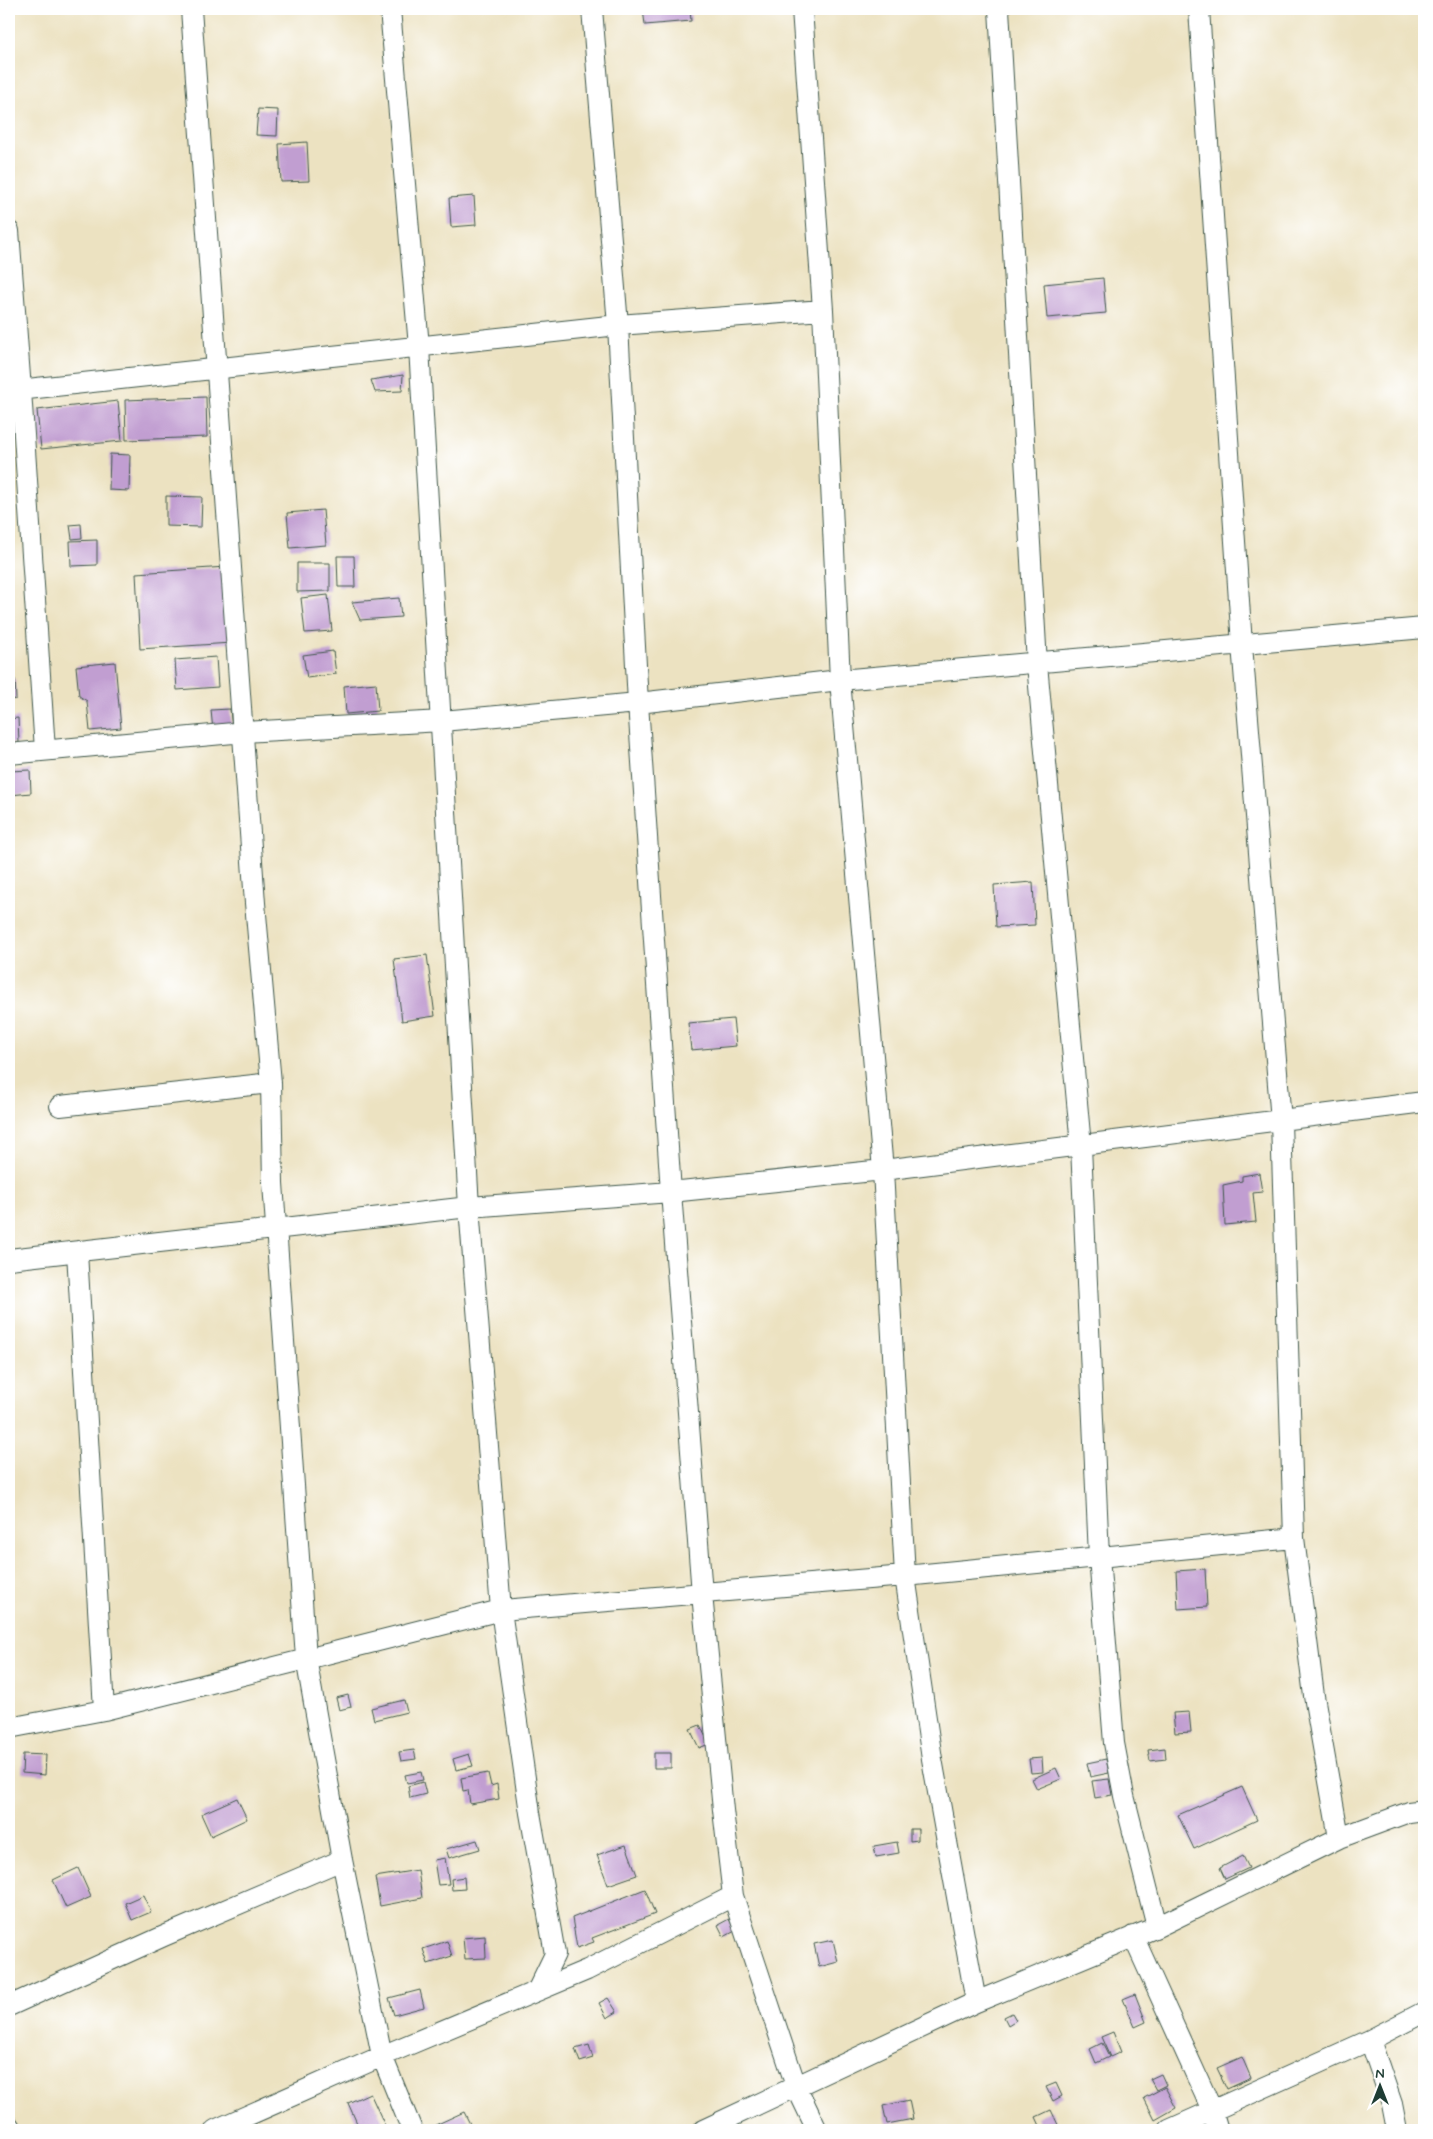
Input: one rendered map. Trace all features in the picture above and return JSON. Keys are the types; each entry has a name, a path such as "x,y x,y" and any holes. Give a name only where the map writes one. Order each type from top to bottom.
{"street":[{"path":"191,9 255,903 270,1083 273,1183 306,1658 342,1860 382,2056 412,2130"},
{"path":"390,9 419,347 469,1207 501,1610 530,1813 555,1954 538,1990"},
{"path":"592,9 618,325 638,703 671,1192 702,1594 733,1896 796,2086 817,2130"},
{"path":"802,9 823,310 840,680 882,1170 906,1576 932,1759 976,2002"},
{"path":"999,9 1037,664 1081,1146 1099,1557 1114,1742 1124,1796 1156,1927"},
{"path":"1199,9 1242,645 1281,1121 1294,1538 1314,1696 1339,1838"},
{"path":"9,231 15,390 45,750"},
{"path":"15,390 217,370 618,325 823,310"},
{"path":"9,754 244,732 442,721 638,703 840,680 1037,664 1424,628"},
{"path":"60,1106 270,1083"},
{"path":"9,1259 469,1207 671,1192 882,1170 1424,1102"},
{"path":"77,1252 104,1710"},
{"path":"9,1728 104,1710 501,1610 906,1576 1294,1538"},
{"path":"704,2130 976,2002 1156,1927 1339,1838 1409,1812 1424,1810"},
{"path":"9,2006 164,1936 342,1860"},
{"path":"215,2130 382,2056 587,1970 733,1896"},
{"path":"1133,1936 1212,2110 1218,2130"},
{"path":"555,1954 587,1970"},
{"path":"1169,2130 1370,2040 1424,2012"},
{"path":"1370,2040 1392,2104 1397,2130"},
{"path":"9,2126 10,2130"}],"building":[{"path":"643,9 690,9 691,21 645,25"},
{"path":"821,9 859,9 859,10 821,13"},
{"path":"258,109 278,110 277,136 256,135"},
{"path":"307,142 309,181 281,182 279,144"},
{"path":"474,196 476,225 451,227 449,198"},
{"path":"1103,278 1106,313 1047,318 1044,284"},
{"path":"403,375 402,391 375,392 371,380"},
{"path":"206,397 207,437 126,440 125,400"},
{"path":"118,401 122,441 41,449 37,410"},
{"path":"110,454 130,455 129,491 109,490"},
{"path":"166,496 202,497 201,527 166,526"},
{"path":"323,510 326,545 290,548 287,513"},
{"path":"81,524 82,538 72,539 70,525"},
{"path":"97,540 97,565 71,566 70,541"},
{"path":"337,556 354,556 355,587 338,587"},
{"path":"297,563 330,563 330,591 297,592"},
{"path":"226,567 231,643 140,649 136,573"},
{"path":"328,595 332,631 305,633 301,598"},
{"path":"399,598 401,617 360,620 352,602"},
{"path":"333,651 336,674 307,678 303,655"},
{"path":"216,657 218,687 177,690 175,660"},
{"path":"115,662 121,728 90,731 87,701 79,696 76,666"},
{"path":"15,679 16,699 9,700 9,680"},
{"path":"376,683 378,711 346,714 344,686"},
{"path":"230,709 232,729 213,731 211,710"},
{"path":"18,718 19,743 9,743 9,719"},
{"path":"30,770 31,793 10,795 9,771"},
{"path":"1033,882 1035,925 996,927 994,885"},
{"path":"427,955 435,1016 402,1021 394,959"},
{"path":"733,1019 736,1046 691,1050 688,1023"},
{"path":"1259,1173 1262,1192 1253,1193 1256,1222 1225,1225 1223,1185 1242,1181 1242,1176"},
{"path":"1205,1569 1207,1607 1178,1609 1176,1571"},
{"path":"348,1695 351,1707 339,1710 336,1698"},
{"path":"404,1700 407,1712 374,1720 371,1708"},
{"path":"1189,1712 1191,1732 1175,1733 1173,1713"},
{"path":"700,1725 709,1744 699,1748 690,1729"},
{"path":"1165,1748 1166,1759 1150,1761 1148,1750"},
{"path":"414,1750 416,1759 401,1761 399,1752"},
{"path":"654,1753 671,1753 671,1768 654,1768"},
{"path":"23,1754 46,1755 45,1775 22,1773"},
{"path":"469,1754 473,1766 456,1770 453,1759"},
{"path":"1042,1758 1043,1772 1031,1773 1029,1759"},
{"path":"1106,1759 1109,1773 1090,1777 1087,1763"},
{"path":"1056,1768 1061,1779 1037,1789 1032,1779"},
{"path":"421,1772 423,1780 407,1783 405,1775"},
{"path":"488,1773 491,1786 497,1784 499,1799 470,1804 468,1790 463,1791 461,1778"},
{"path":"1109,1779 1112,1795 1095,1798 1092,1781"},
{"path":"423,1782 426,1794 410,1798 408,1786"},
{"path":"1242,1787 1257,1820 1194,1849 1178,1815"},
{"path":"237,1798 247,1819 211,1836 201,1814"},
{"path":"910,1829 918,1829 918,1840 910,1841"},
{"path":"477,1840 480,1849 449,1858 446,1849"},
{"path":"897,1842 899,1853 876,1857 874,1846"},
{"path":"626,1845 637,1875 608,1885 597,1855"},
{"path":"1243,1856 1249,1868 1225,1879 1220,1868"},
{"path":"445,1858 449,1884 438,1885 434,1860"},
{"path":"78,1868 91,1897 66,1908 53,1880"},
{"path":"418,1870 422,1898 380,1906 375,1877"},
{"path":"464,1877 465,1889 452,1890 451,1879"},
{"path":"645,1889 655,1914 592,1938 594,1942 577,1948 572,1918"},
{"path":"143,1895 151,1912 132,1920 125,1903"},
{"path":"729,1919 735,1931 724,1937 718,1925"},
{"path":"485,1936 486,1958 465,1959 463,1938"},
{"path":"833,1940 838,1962 819,1967 814,1944"},
{"path":"447,1941 452,1956 428,1964 423,1949"},
{"path":"420,1990 424,2007 394,2015 389,1998"},
{"path":"1135,1994 1146,2022 1135,2027 1123,1999"},
{"path":"608,1998 617,2012 607,2018 599,2003"},
{"path":"1012,2013 1016,2020 1008,2025 1004,2017"},
{"path":"1113,2032 1121,2052 1110,2057 1101,2037"},
{"path":"1102,2043 1109,2057 1096,2063 1090,2049"},
{"path":"589,2045 593,2058 580,2062 575,2049"},
{"path":"1242,2057 1251,2078 1227,2089 1217,2068"},
{"path":"1161,2074 1166,2085 1156,2090 1150,2079"},
{"path":"1056,2083 1062,2096 1053,2101 1046,2087"},
{"path":"1165,2087 1176,2108 1155,2120 1144,2098"},
{"path":"370,2093 387,2130 360,2130 348,2103"},
{"path":"909,2100 913,2119 887,2124 883,2106"},
{"path":"1051,2110 1060,2129 1042,2130 1036,2117"},
{"path":"464,2112 471,2126 462,2130 429,2130 429,2128"}]}
